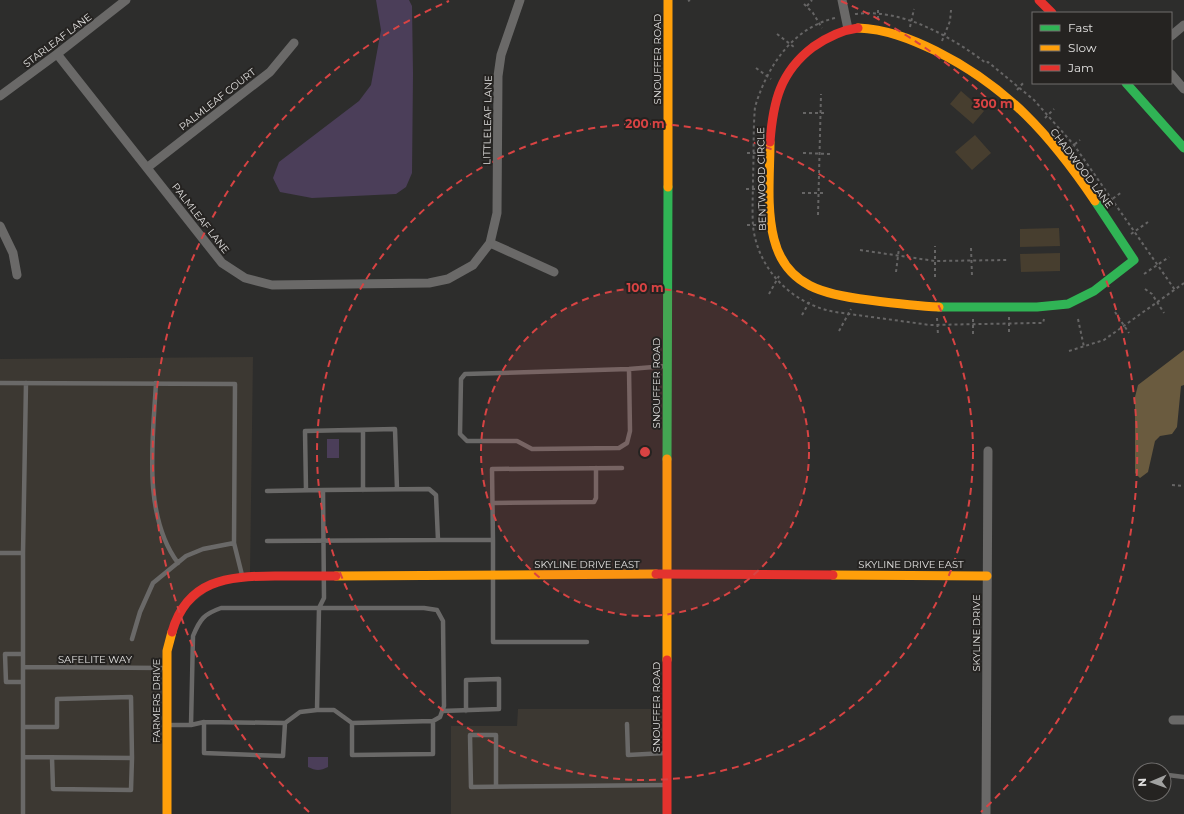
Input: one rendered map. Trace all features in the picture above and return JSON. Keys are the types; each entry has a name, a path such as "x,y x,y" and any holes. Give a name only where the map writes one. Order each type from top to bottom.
{"street":[{"name":"STARLEAF LANE","path":"0,96 58,54 126,0"},
{"name":"LITTLELEAF LANE","path":"490,243 497,213 498,76 501,55 520,0"},
{"name":"SNOUFFER ROAD","path":"667,814 668,0"},
{"path":"842,0 848,29"},
{"path":"1039,0 1051,12"},
{"path":"1172,35 1184,25"},
{"name":"CHADWOOD LANE","path":"848,29 872,29 907,38 937,52 984,79 1023,111 1053,145 1134,260 1085,296"},
{"name":"BENTWOOD CIRCLE","path":"848,29 827,39 802,55 784,77 774,104 770,121 770,212 778,255 788,268 799,279 816,289 853,298 918,307 972,308 1058,306 1075,302 1085,296"},
{"name":"PALMLEAF COURT","path":"148,167 270,72 294,43"},
{"name":"PALMLEAF LANE","path":"58,54 222,263 245,278 272,285 429,283 448,279 468,268 490,243"},
{"path":"1172,75 1184,89"},
{"path":"1127,84 1184,148"},
{"path":"0,226 13,253 17,275"},
{"path":"490,243 554,272"},
{"name":"SKYLINE DRIVE","path":"986,814 988,451"},
{"name":"SKYLINE DRIVE EAST","path":"193,596 202,588 216,581 242,576 667,574 987,576"},
{"name":"FARMERS DRIVE","path":"166,814 167,651 171,629 178,614 193,596"},
{"path":"1173,720 1184,720"}],"lane":[{"path":"629,369 630,431 627,443 619,448 532,449 518,441 467,441 460,434 461,379 465,374 629,369 667,366"},
{"path":"156,382 153,495 158,523 169,550 178,563"},
{"path":"0,383 156,382 234,384 234,543 242,576"},
{"path":"23,814 23,553 26,383"},
{"path":"306,490 305,431 395,429 397,490"},
{"path":"363,430 363,490"},
{"path":"493,503 594,502 596,498 596,468"},
{"path":"587,642 493,642 492,469 622,468"},
{"path":"267,491 429,489 436,495 438,540"},
{"path":"317,710 319,608 324,598 323,490"},
{"path":"267,541 493,540"},
{"path":"132,639 140,612 153,583 186,556 203,549 234,543"},
{"path":"0,553 23,553"},
{"path":"167,725 191,725 204,722 285,723 300,712 317,710 334,710 352,723 433,721 440,717 444,706 443,621 437,610 424,608 221,608 207,613 198,624 193,636 191,725"},
{"path":"23,654 5,654 6,682 23,682"},
{"name":"SAFELITE WAY","path":"23,667 166,668"},
{"path":"442,711 499,709 499,679 466,680 466,710"},
{"path":"23,727 57,727 57,698 132,697 131,790 53,789 52,758"},
{"path":"352,723 352,755 433,754 433,721"},
{"path":"204,722 204,753 283,756 285,723"},
{"path":"627,724 628,755 667,753"},
{"path":"496,786 496,735 470,735 471,787 667,785"},
{"path":"23,757 132,758"},
{"path":"1172,776 1184,777"}],"path":[{"path":"807,6 812,0"},
{"path":"804,4 820,24 827,39"},
{"path":"907,38 914,9"},
{"path":"937,52 950,21 951,10"},
{"path":"1049,318 1043,319 1043,322 937,325 827,311 808,304 794,296 776,280 763,258 753,225 755,107 766,76 773,62 790,44 804,32 820,24 856,13 878,14 912,22 962,45 986,63 988,62 1034,100 1074,145 1175,290"},
{"path":"777,34 802,55"},
{"path":"756,68 766,76 781,83"},
{"path":"818,215 821,94"},
{"path":"803,113 827,113"},
{"path":"803,153 830,154"},
{"path":"1098,208 1122,192"},
{"path":"802,193 826,194"},
{"path":"1121,241 1148,222"},
{"path":"935,246 935,277"},
{"path":"896,272 899,248"},
{"path":"971,248 972,276"},
{"path":"860,250 935,261 1007,260"},
{"path":"1144,274 1169,257"},
{"path":"769,294 776,280 788,268"},
{"path":"1069,351 1101,342 1184,283"},
{"path":"802,315 816,289"},
{"path":"1145,289 1152,294 1164,313"},
{"path":"839,331 849,314 853,298"},
{"path":"1009,307 1009,334"},
{"path":"937,308 938,335"},
{"path":"972,308 973,336"},
{"path":"1115,312 1129,333"},
{"path":"1078,319 1084,347"},
{"path":"1172,485 1184,486"}],"shaded area":[{"path":"376,0 409,0 412,6 412,173 406,187 396,194 312,198 280,192 273,178 279,162 359,101 371,85 381,30"},
{"path":"961,91 984,111 973,124 950,104"},
{"path":"975,135 991,153 972,170 955,152"},
{"path":"1059,228 1060,246 1020,247 1020,229"},
{"path":"1060,253 1060,271 1021,272 1020,254"},
{"path":"1184,350 1184,385 1181,386 1177,427 1172,434 1160,436 1155,441 1148,472 1140,478 1135,473 1135,397 1138,385"},
{"path":"253,357 250,574 226,577 172,619 168,814 0,814 0,359"},
{"path":"327,439 339,439 339,458 327,458"},
{"path":"518,709 669,709 669,814 451,814 451,726 517,726"},
{"path":"308,757 328,757 328,767 318,770 308,767"}],"traffic: fast":[{"path":"1127,84 1184,148"},
{"path":"667,459 668,187"},
{"path":"939,307 1037,307 1068,304 1094,291 1134,260 1095,201"}],"traffic: slow":[{"path":"668,0 668,187"},
{"path":"858,28 878,30 917,42 962,65 985,80 1026,115 1044,134 1062,155 1095,201"},
{"path":"770,142 769,203 774,239 780,255 788,268 798,278 810,286 838,295 895,303 939,307"},
{"path":"667,459 667,660"},
{"path":"336,576 656,574"},
{"path":"833,575 987,576"},
{"path":"167,814 167,651 172,632"}],"traffic: jam":[{"path":"1039,0 1051,12"},
{"path":"770,142 776,101 780,89 793,67 813,47 834,35 858,28"},
{"path":"656,574 833,575"},
{"path":"172,632 179,615 188,601 199,591 211,584 241,577 336,576"},
{"path":"667,660 667,814"}]}
